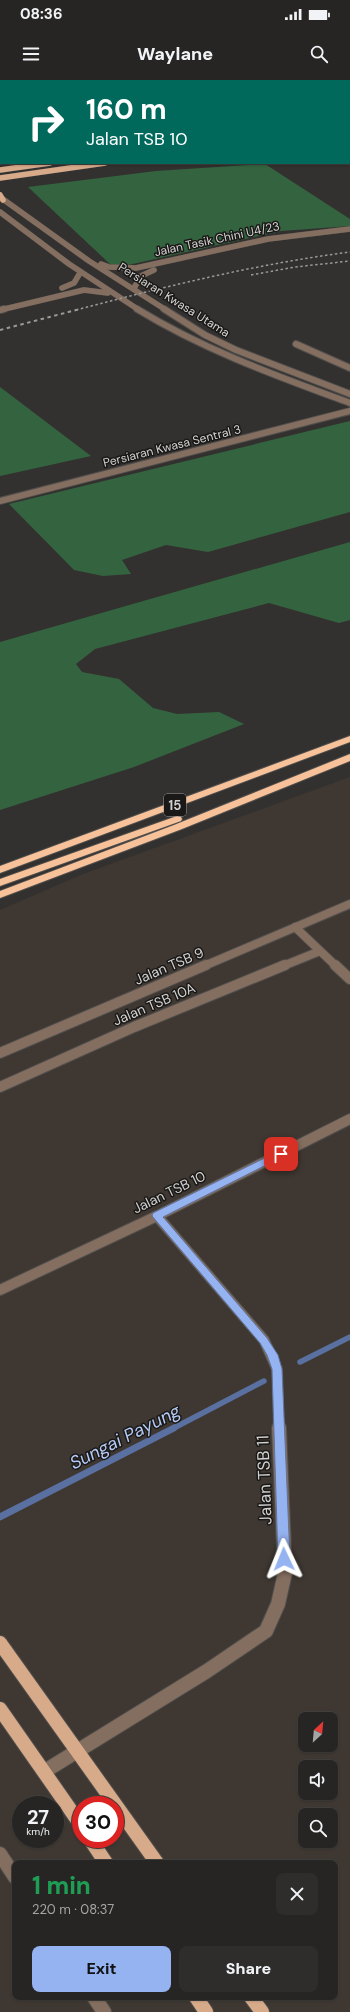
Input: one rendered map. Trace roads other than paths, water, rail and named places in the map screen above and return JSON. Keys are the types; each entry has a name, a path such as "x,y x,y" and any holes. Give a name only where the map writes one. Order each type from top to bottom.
{"highway":[{"name":"15","path":"0,870 350,739"},
{"name":"15","path":"0,895 178,827 350,757"},
{"path":"0,883 262,786 284,784"}],"main road":[{"path":"0,169 42,164"},
{"path":"0,178 98,164"},
{"path":"1,185 26,174"},
{"path":"0,1643 155,1860"},
{"path":"0,1709 72,1812"},
{"path":"96,1848 104,1860"},
{"path":"198,2000 206,2012"},
{"path":"253,2000 262,2012"}],"street":[{"name":"Persiaran Kwasa Utama","path":"1,197 89,260 205,335 236,350 350,394"},
{"name":"Persiaran Kwasa Utama","path":"0,212 80,273 112,294 192,339 257,368 348,401"},
{"name":"Jalan Tasik Chini U4/23","path":"89,260 109,267 136,268 268,239 350,229"},
{"name":"Jalan Tasik Chini U4/23","path":"134,288 135,281 138,277 144,272 156,269 253,247 350,234"},
{"path":"0,304 73,284 78,280 80,273"},
{"path":"0,310 72,292 96,291 112,294"},
{"path":"296,344 350,368"},
{"name":"Persiaran Kwasa Sentral 3","path":"0,501 350,411"},
{"name":"Jalan TSB 9","path":"0,1053 350,904"},
{"path":"295,927 350,979"},
{"name":"Jalan TSB 10A","path":"0,1087 134,1027 320,951"},
{"name":"Jalan TSB 10","path":"0,1290 157,1216 350,1119"},
{"name":"Jalan TSB 11","path":"45,1771 207,1671 266,1631 278,1604 285,1573 277,1369 272,1355 264,1340 157,1216"},
{"path":"0,1854 12,1872"},
{"path":"96,2000 104,2012"}],"waterway":[{"name":"Sungai Payung","path":"300,1362 350,1337"},
{"name":"Sungai Payung","path":"172,1429 264,1381"},
{"name":"Sungai Payung","path":"0,1517 174,1428"}],"railway":[{"path":"76,310 212,276 350,252"},
{"path":"251,275 295,267 350,261"},
{"path":"0,330 80,309"}]}
